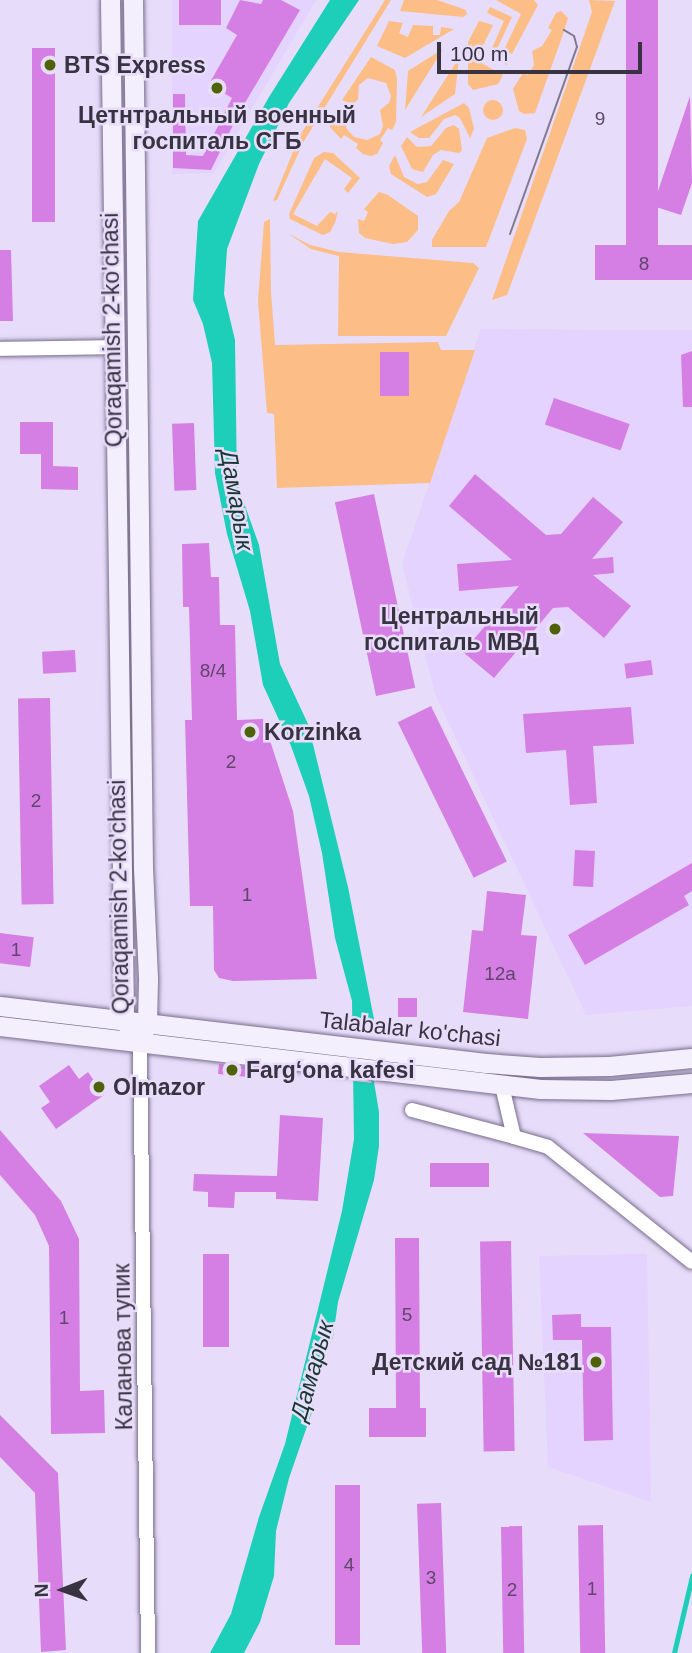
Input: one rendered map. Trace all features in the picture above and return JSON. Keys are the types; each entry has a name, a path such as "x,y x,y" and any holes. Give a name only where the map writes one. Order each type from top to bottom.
{"main road":[{"name":"Qoraqamish 2-ko'chasi","path":"110,0 124,1021"},
{"name":"Qoraqamish 2-ko'chasi","path":"133,0 143,1032"},
{"path":"114,278 136,278"},
{"name":"Talabalar ko'chasi","path":"0,1006 124,1021 143,1032 418,1064 609,1066 692,1058"},
{"path":"0,1026 143,1032"},
{"name":"Talabalar ko'chasi","path":"418,1064 502,1086 611,1090 692,1083"}],"street":[{"path":"0,349 114,347"},
{"name":"Каланова тупик","path":"143,1032 148,1653"},
{"path":"502,1086 514,1137"},
{"path":"412,1110 548,1147 692,1262"}],"shaded area":[{"name":"Цетнтральный военный госпиталь СГБ","path":"172,0 316,0 214,173 172,174"},
{"path":"385,0 391,0 304,141 277,200 273,201 299,137"},
{"path":"404,0 437,0 466,10 467,14 463,17 400,11"},
{"path":"496,0 534,0 538,5 512,54 504,50 521,14"},
{"path":"589,0 615,1 507,295 492,300 592,12"},
{"path":"490,7 512,17 496,51 509,60 507,65 489,55 504,21 487,13"},
{"path":"561,11 568,18 535,113 524,114 519,111 513,89 523,73 528,75 534,65 532,51 542,46 552,30 548,28 556,13"},
{"path":"389,21 403,23 399,33 408,37 413,25 433,26 433,35 440,35 441,27 454,29 405,58 377,46"},
{"path":"479,21 493,25 476,60 503,75 498,84 473,90 468,84 468,42"},
{"path":"443,49 405,110 408,71"},
{"path":"371,57 395,70 397,79 396,122 392,130 388,128 380,140 383,143 377,154 371,156 363,154 356,148 358,144 344,135 341,139 329,126 338,112 346,118 346,128 354,137 367,140 380,134 383,126 380,110 389,103 391,96 386,83 368,78 359,85 358,99 353,105 342,100"},
{"path":"459,58 455,94 421,117"},
{"path":"493,100 500,103 503,110 500,117 493,120 486,117 483,110 486,103"},
{"path":"464,103 469,108 474,129 470,138 460,118 455,115 444,119 429,138 419,138 410,132"},
{"path":"454,125 459,129 462,150 459,153 441,150 433,155 423,172 412,169 401,146 407,137 417,147 431,146 446,128"},
{"path":"515,128 525,130 527,139 486,247 432,247 432,240 449,211 459,202 487,138"},
{"path":"324,152 333,153 360,178 348,193 344,189 352,178 325,159 293,214 317,226 330,212 335,214 338,211 330,232 323,235 290,219 289,214 314,158"},
{"path":"395,155 404,177 418,184 427,182 443,160 454,164 436,194 427,197 391,174 389,166"},
{"path":"379,192 388,195 418,216 418,230 407,242 393,244 365,238 359,233 358,219 364,221 368,212 364,209"},
{"path":"270,219 275,345 438,342 441,350 475,350 430,483 277,488 274,414 267,413 258,301 264,222"},
{"path":"289,234 310,245 339,252 473,263 479,268 446,336 338,336 339,256 311,249"},
{"name":"Центральный госпиталь МВД","path":"481,329 692,330 692,1006 586,1015 435,694 402,564"},
{"name":"Детский сад №181","path":"647,1254 651,1502 548,1467 539,1256"}],"water":[{"name":"Дамарык","path":"330,0 359,0 289,103 259,164 227,249 224,294 235,340 237,483 259,545 280,664 308,724 348,887 374,1019 374,1082 379,1112 379,1146 374,1180 338,1302 333,1337 314,1381 312,1412 289,1478 276,1531 274,1576 260,1622 244,1653 210,1653 231,1614 259,1517 285,1444 342,1211 354,1139 352,1001 335,938 322,853 309,796 291,746 263,685 250,611 227,534 215,473 212,363 203,324 193,300 198,221 269,97"}],"pier":[{"path":"349,1017 378,1020 371,1083 342,1080"}],"building":[{"path":"179,0 221,0 221,25 179,25"},
{"path":"240,0 261,4 263,0 281,0 300,10 239,113 211,170 173,168 173,94 185,94 186,155 203,156 232,98 209,84 237,35 226,28"},
{"path":"626,0 658,0 658,252 626,252"},
{"path":"32,48 55,48 55,222 32,222"},
{"path":"690,96 692,183 681,215 653,206"},
{"path":"595,245 692,245 692,280 595,280"},
{"path":"0,250 11,250 13,321 0,321"},
{"path":"692,351 692,407 683,407 681,355"},
{"path":"380,352 409,352 409,396 380,396"},
{"path":"554,398 630,424 621,451 545,424"},
{"path":"20,422 53,422 53,466 78,467 78,490 41,489 41,454 20,454"},
{"path":"194,423 196,490 174,491 172,424"},
{"path":"475,474 546,535 561,534 593,497 623,522 592,559 613,557 614,573 593,575 631,606 604,638 568,607 553,608 494,678 463,652 519,586 459,591 457,564 512,560 449,506"},
{"path":"374,494 415,688 376,696 335,502"},
{"path":"209,543 211,577 219,577 220,625 235,625 237,720 263,719 293,811 317,979 233,981 219,978 214,970 213,906 190,906 185,720 192,720 189,607 183,607 182,544"},
{"path":"75,650 76,672 43,674 42,652"},
{"path":"651,660 653,675 626,679 624,664"},
{"path":"50,698 54,904 22,905 18,699"},
{"path":"431,706 507,861 474,878 398,722"},
{"path":"631,707 634,744 593,746 597,803 570,805 566,750 526,753 523,714"},
{"path":"575,850 595,851 593,887 573,886"},
{"path":"692,863 692,891 684,896 689,905 585,965 568,935"},
{"path":"487,891 526,895 521,935 537,936 528,1019 463,1012 472,930 483,931"},
{"path":"0,933 34,937 30,967 0,963"},
{"path":"398,998 417,998 417,1017 398,1017"},
{"name":"Farg‘ona kafesi","path":"219,1064 246,1067 245,1077 218,1074"},
{"path":"69,1065 79,1079 88,1072 104,1095 56,1129 41,1108 50,1102 39,1086"},
{"path":"280,1115 323,1118 318,1201 276,1199 276,1192 235,1192 234,1208 208,1207 208,1192 193,1191 194,1174 277,1176"},
{"path":"0,1130 61,1201 79,1239 80,1391 104,1390 105,1433 51,1434 49,1246 35,1215 0,1175"},
{"path":"583,1133 679,1136 673,1196 660,1197"},
{"path":"430,1163 489,1163 489,1187 430,1187"},
{"path":"395,1238 419,1238 420,1408 426,1408 426,1437 369,1437 369,1408 396,1408"},
{"path":"511,1241 515,1451 484,1452 480,1242"},
{"path":"203,1254 229,1254 229,1347 203,1347"},
{"path":"581,1314 581,1327 611,1327 613,1440 584,1441 582,1340 553,1340 552,1315"},
{"path":"0,1415 58,1473 66,1650 41,1652 35,1493 0,1457"},
{"path":"335,1485 360,1485 360,1645 335,1645"},
{"path":"441,1503 446,1653 422,1653 417,1504"},
{"path":"578,1525 603,1525 605,1653 580,1653"},
{"path":"501,1526 522,1526 524,1653 503,1653"}],"waterway":[{"path":"674,1653 692,1576"}],"tram line":[{"path":"510,234 577,47 574,36 564,30"}],"place":[{"name":"BTS Express","path":"50,65"},
{"name":"Цетнтральный военный госпиталь СГБ","path":"217,88"},
{"name":"Центральный госпиталь МВД","path":"555,629"},
{"name":"Korzinka","path":"250,732"},
{"name":"Farg‘ona kafesi","path":"232,1070"},
{"name":"Olmazor","path":"99,1087"},
{"name":"Детский сад №181","path":"596,1362"}]}
